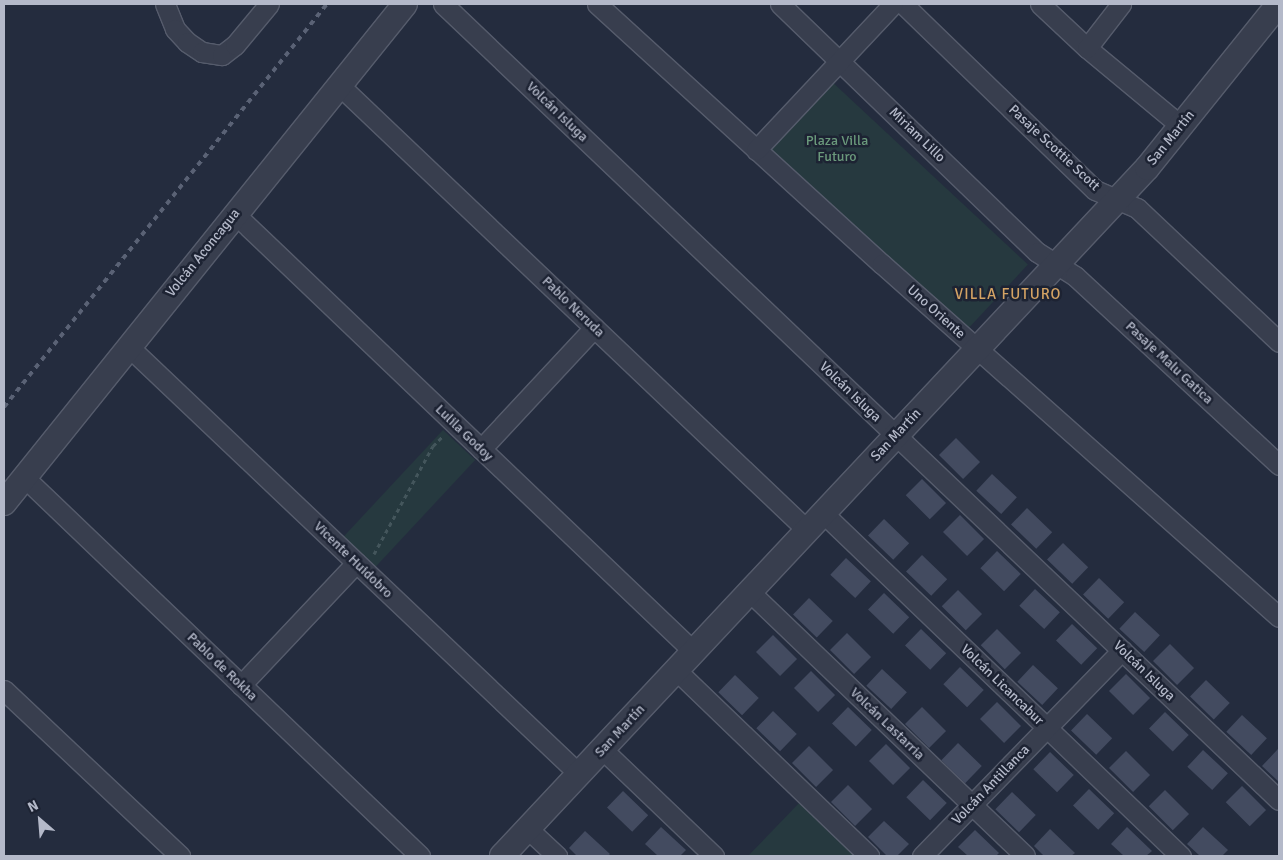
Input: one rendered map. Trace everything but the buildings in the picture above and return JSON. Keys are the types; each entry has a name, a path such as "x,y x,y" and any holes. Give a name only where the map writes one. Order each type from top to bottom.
{"street":[{"path":"166,4 175,28 202,52 222,55 235,45 269,4"},
{"name":"Volcán Aconcagua","path":"4,503 338,84 405,4"},
{"name":"Volcán Isluga","path":"444,4 1279,800"},
{"name":"Uno Oriente","path":"597,4 977,349 1279,617"},
{"name":"Miriam Lillo","path":"780,4 1037,252 1056,264"},
{"path":"756,150 893,4"},
{"name":"Pasaje Scottie Scott","path":"903,4 1095,190 1137,208 1279,342"},
{"path":"1040,4 1087,48 1181,126"},
{"path":"1087,48 1121,4"},
{"name":"San Martín","path":"502,856 1117,200 1181,126 1279,4"},
{"name":"Pablo Neruda","path":"338,84 807,530"},
{"name":"Lulila Godoy","path":"234,214 694,652"},
{"name":"Pasaje Malu Gatica","path":"1056,264 1075,276 1279,465"},
{"path":"481,448 594,328"},
{"name":"Vicente Huidobro","path":"128,346 579,774"},
{"name":"Pablo de Rokha","path":"24,477 420,856"},
{"name":"Volcán Licancabur","path":"823,513 1181,856"},
{"path":"241,685 361,567"},
{"name":"Volcán Lastarria","path":"750,592 1024,856"},
{"name":"Volcán Antillanca","path":"922,856 1122,650"},
{"path":"676,670 869,856"},
{"path":"4,690 180,856"},
{"path":"602,749 714,856"},
{"path":"528,829 557,856"}],"path":[{"path":"361,567 434,446 454,424"}],"green space":[{"name":"Plaza Villa Futuro","path":"829,79 1028,265 964,333 765,148"},
{"path":"443,430 475,460 374,569 341,539"},
{"path":"801,801 858,856 748,856"}],"railway":[{"path":"4,407 327,4"}],"district":[{"name":"VILLA FUTURO","path":"1008,295"}]}
